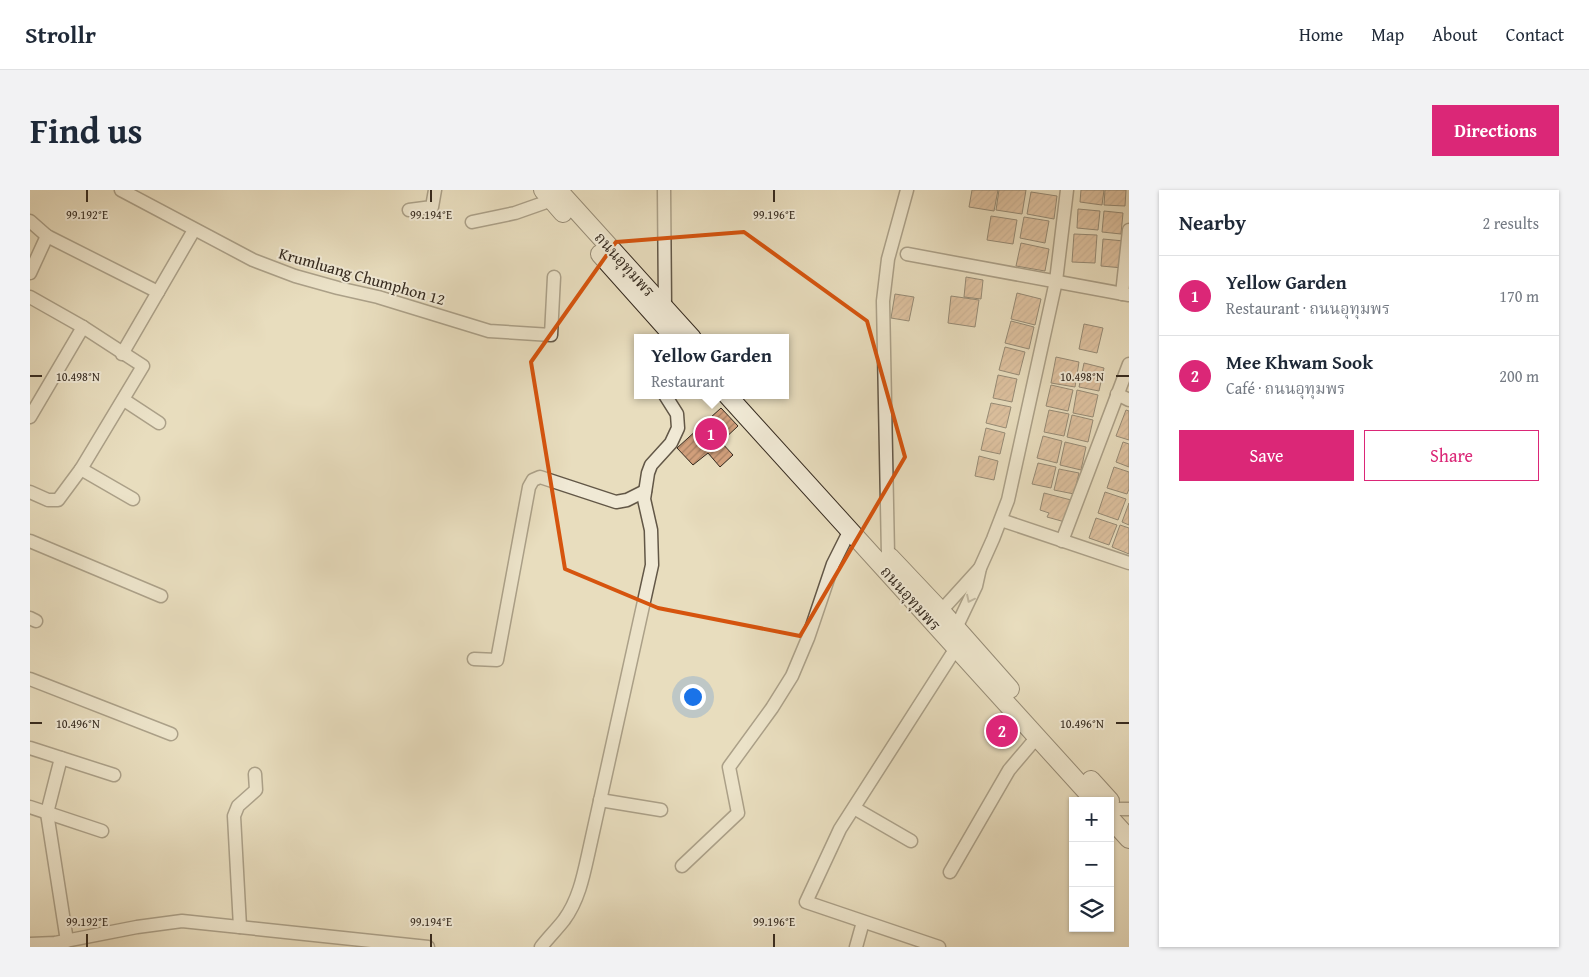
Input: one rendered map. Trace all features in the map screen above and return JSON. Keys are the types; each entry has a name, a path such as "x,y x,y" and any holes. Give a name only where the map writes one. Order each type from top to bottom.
{"street":[{"name":"Krumluang Chumphon 12","path":"121,190 253,260 296,276 378,297 490,331 552,335 554,277"},
{"path":"409,210 432,207 435,190"},
{"path":"662,323 664,190"},
{"path":"888,555 883,301 888,259 907,190"},
{"path":"956,628 976,586 980,568 1008,500 1056,282 1067,190"},
{"path":"472,222 514,214 551,193"},
{"name":"ถนนอุทุมพร","path":"551,193 672,334"},
{"path":"30,221 48,236 158,292"},
{"path":"122,354 194,230"},
{"path":"908,254 1126,295 1129,230"},
{"path":"30,273 48,236"},
{"path":"30,297 83,327 122,354 144,366 81,468 58,500 48,500 30,492"},
{"name":"ถนนอุทุมพร","path":"662,323 684,334"},
{"path":"30,417 83,327"},
{"path":"1062,540 1129,364"},
{"path":"1117,394 1129,400"},
{"path":"541,947 564,920 580,887 652,566 651,530 644,491 651,465 671,443 678,428 677,414 668,399"},
{"name":"ถนนอุทุมพร","path":"731,399 1091,797"},
{"name":"ถนนอุทุมพร","path":"748,399 941,611 1118,810 1129,839"},
{"path":"124,400 159,423"},
{"path":"81,468 133,499"},
{"path":"474,659 497,660 529,487 533,480 540,477 616,502 627,500 644,491"},
{"path":"1000,520 1129,563"},
{"path":"682,866 738,813 729,767 772,708 792,676 808,638 833,564 850,530"},
{"path":"30,541 161,596"},
{"path":"941,611 980,568"},
{"path":"938,947 806,902 840,829 956,648"},
{"path":"30,679 171,734"},
{"path":"950,872 1009,770 1037,737"},
{"path":"30,748 114,775"},
{"path":"59,944 47,813 61,758"},
{"path":"240,927 234,816 238,806 256,790 255,774"},
{"path":"600,800 661,810"},
{"path":"30,807 102,831"},
{"path":"854,808 911,841"},
{"path":"30,944 59,944 137,927 182,921 428,947"},
{"path":"856,947 864,922"}],"highlighted area":[{"path":"744,232 867,321 905,457 800,636 658,608 565,569 531,362 616,242"}],"building":[{"path":"972,190 998,190 994,211 969,207"},
{"path":"999,190 1026,190 1022,214 996,210"},
{"path":"1081,190 1104,190 1102,205 1080,202"},
{"path":"1105,190 1126,190 1125,206 1104,205"},
{"path":"1031,192 1057,196 1054,219 1027,214"},
{"path":"1078,209 1100,211 1098,230 1077,228"},
{"path":"1104,211 1123,213 1121,234 1102,232"},
{"path":"991,216 1017,220 1013,244 987,240"},
{"path":"1024,217 1049,221 1045,243 1020,238"},
{"path":"1074,234 1097,235 1095,263 1072,262"},
{"path":"1103,239 1124,241 1123,268 1101,266"},
{"path":"1021,243 1049,249 1045,271 1016,266"},
{"path":"966,277 983,280 981,299 964,297"},
{"path":"1017,293 1041,299 1035,325 1011,319"},
{"path":"895,294 914,297 909,321 891,318"},
{"path":"951,296 979,300 975,327 948,323"},
{"path":"1011,321 1034,327 1029,349 1005,343"},
{"path":"1084,324 1103,328 1097,353 1079,349"},
{"path":"1005,347 1025,352 1019,375 999,370"},
{"path":"1056,357 1079,362 1075,387 1051,383"},
{"path":"1084,363 1104,368 1099,391 1079,387"},
{"path":"998,375 1017,379 1012,402 993,398"},
{"path":"1051,385 1073,390 1068,411 1046,406"},
{"path":"1077,390 1098,395 1093,417 1073,413"},
{"path":"991,403 1011,407 1006,428 986,423"},
{"path":"721,408 738,426 721,442 733,455 720,467 708,453 693,465 677,448"},
{"path":"1049,410 1069,414 1064,436 1044,432"},
{"path":"1126,410 1129,411 1129,440 1116,436"},
{"path":"1072,415 1093,420 1088,442 1067,437"},
{"path":"986,428 1005,433 1000,454 981,450"},
{"path":"1043,436 1062,441 1057,463 1037,458"},
{"path":"1065,442 1086,447 1081,470 1060,465"},
{"path":"1123,442 1129,444 1129,467 1116,462"},
{"path":"979,456 998,461 994,480 975,476"},
{"path":"1038,463 1056,467 1051,488 1032,484"},
{"path":"1114,467 1129,472 1129,489 1127,494 1107,488"},
{"path":"1059,469 1079,473 1074,494 1054,490"},
{"path":"1105,492 1126,499 1118,520 1098,513"},
{"path":"1044,493 1071,500 1065,522 1047,517 1049,513 1040,510"},
{"path":"1129,503 1129,525 1122,522"},
{"path":"1096,518 1117,525 1109,545 1089,538"},
{"path":"1120,525 1129,528 1129,554 1112,547"}],"place":[{"name":"Yellow Garden","path":"711,434"},
{"name":"Mee Khwam Sook","path":"1002,731"}]}
